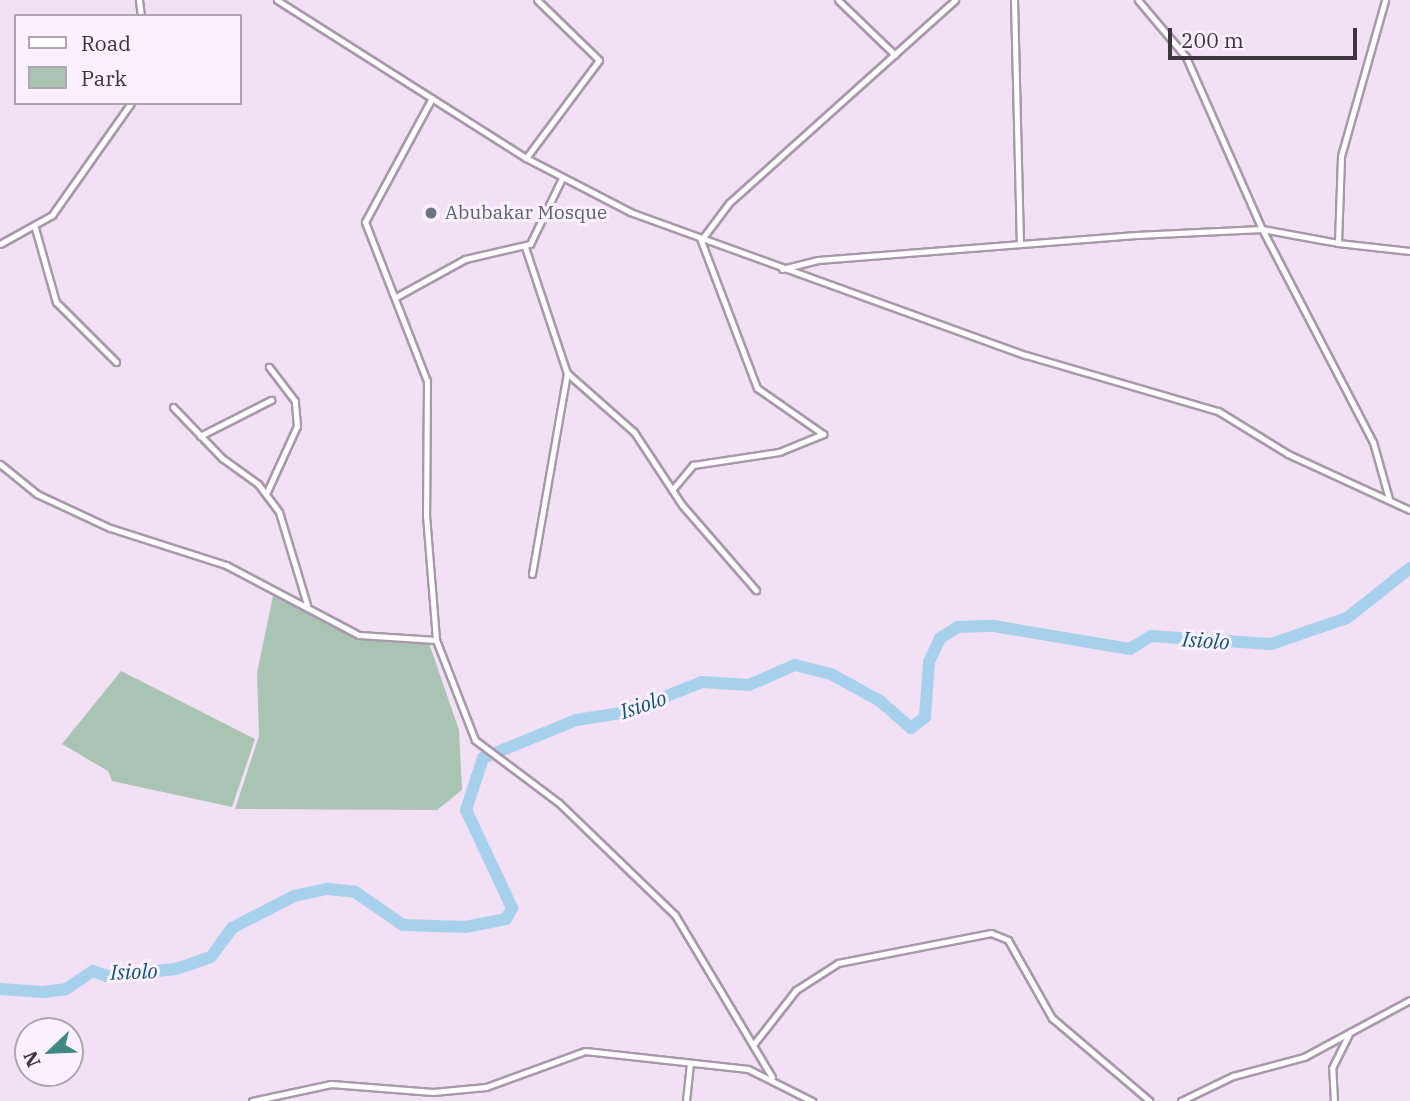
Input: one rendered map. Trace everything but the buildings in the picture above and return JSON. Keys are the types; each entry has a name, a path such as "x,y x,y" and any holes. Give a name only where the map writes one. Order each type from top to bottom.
{"street":[{"path":"277,0 526,158 562,178 701,239 781,270 1026,355 1218,411 1287,454 1410,510"},
{"path":"526,158 599,60 537,0"},
{"path":"838,0 895,55"},
{"path":"701,239 729,203 955,0"},
{"path":"1014,0 1020,243"},
{"path":"1138,0 1186,57 1262,229 1349,390 1389,499"},
{"path":"1338,243 1340,156 1385,0"},
{"path":"432,98 365,212 366,229 396,297 430,403 426,515 436,639 475,740 559,803 656,894 687,932 772,1077"},
{"path":"0,244 35,228 63,203 130,105"},
{"path":"396,297 466,259 525,247 544,225 562,178"},
{"path":"35,228 56,302 116,362"},
{"path":"781,270 818,260 1020,243 1262,229 1338,243 1410,251"},
{"path":"672,490 693,465 779,452 823,433 757,388 701,239"},
{"path":"525,247 567,373 532,574"},
{"path":"265,494 297,426 295,401 269,367"},
{"path":"567,373 634,432 672,490 755,590"},
{"path":"200,436 271,400"},
{"path":"173,407 200,436 265,494 279,512 307,605"},
{"path":"0,464 26,488 97,522 198,553 307,605 359,635 436,639"},
{"path":"753,1045 796,990 838,962 991,933 1008,940 1052,1018 1150,1101"},
{"path":"1181,1101 1233,1076 1304,1057 1410,1000"},
{"path":"1334,1101 1332,1068 1351,1031"},
{"path":"252,1101 331,1084 433,1092 486,1087 585,1051 690,1063 772,1077 812,1101"},
{"path":"686,1101 690,1063"}],"green space":[{"path":"274,591 344,633 429,643 459,730 462,790 437,810 235,809 259,736 257,673"},
{"path":"121,671 255,739 232,807 112,781 108,771 62,744"}],"waterway":[{"name":"Isiolo","path":"0,989 43,992 66,989 93,971 107,976 176,969 211,957 232,928 294,896 328,889 355,892 403,925 465,927 506,919 512,908 466,810 483,758 576,720 627,712 702,682 749,685 795,665 831,674 880,701 911,728 925,717 929,662 940,638 958,627 994,626 1130,649 1151,636 1271,644 1347,618 1410,568"}],"place":[{"name":"Abubakar Mosque","path":"431,213"}]}
